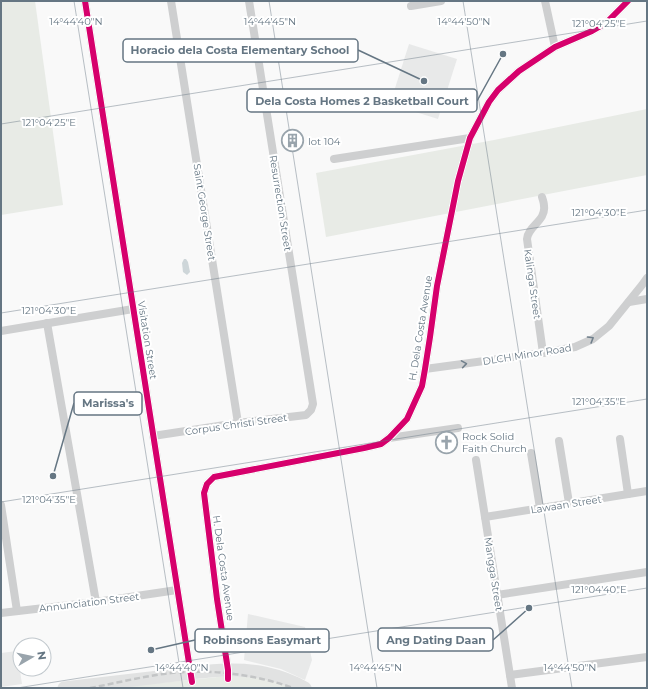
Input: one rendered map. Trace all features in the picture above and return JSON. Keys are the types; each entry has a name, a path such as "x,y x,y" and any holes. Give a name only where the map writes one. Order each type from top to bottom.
{"main road":[{"path":"64,688 228,675 250,671 265,673 294,682 305,688"},
{"path":"228,675 277,684 286,688"},
{"path":"142,688 191,678"}],"street":[{"name":"Visitation Street","path":"85,1 191,678"},
{"name":"Saint George Street","path":"172,1 238,423"},
{"name":"Resurrection Street","path":"249,1 313,404"},
{"path":"411,6 441,1"},
{"path":"545,1 555,47"},
{"name":"H. Dela Costa Avenue","path":"228,675 204,493 208,484 214,478 381,444 389,438 407,419 422,386 438,278 458,181 470,138 489,102 498,90 519,71 555,47 592,31 606,23 628,1"},
{"path":"334,159 470,138"},
{"name":"Kalinga Street","path":"542,197 545,207 543,215 527,235 542,353"},
{"name":"DLCH Minor Road","path":"425,369 575,348 593,339 609,326 647,278"},
{"path":"642,285 647,293"},
{"path":"629,302 647,299"},
{"path":"1,331 133,309"},
{"path":"48,323 96,602"},
{"name":"Corpus Christi Street","path":"153,436 238,423 306,415 311,410 313,404"},
{"path":"389,438 458,428"},
{"path":"620,439 628,494"},
{"path":"559,441 569,503"},
{"path":"531,453 540,508"},
{"name":"Mangga Street","path":"476,460 512,688"},
{"name":"Lawaan Street","path":"485,517 647,492"},
{"path":"1,505 17,611"},
{"path":"497,595 647,572"},
{"name":"Annunciation Street","path":"1,613 96,602 177,590"},
{"path":"510,675 647,657"}],"shaded area":[{"path":"1,1 35,1 63,205 1,215"},
{"path":"409,44 457,59 438,119 390,104"},
{"path":"647,109 647,175 326,237 316,173 494,140"},
{"path":"184,259 188,262 190,272 187,275 183,272 182,263"},
{"path":"248,614 305,627 312,660 305,680 281,669 244,660"},
{"path":"12,652 12,677 21,677 22,684 1,687 1,653"},
{"path":"228,676 265,678 296,688 109,688"}],"railway":[{"path":"90,688 161,674 186,672 217,672 248,676 293,688"}],"cycle path":[{"path":"85,1 192,682"},
{"path":"228,679 204,493 207,484 214,477 381,444 389,438 407,419 422,386 437,286 458,181 470,138 489,102 498,90 519,71 555,47 592,31 606,23 628,1"}],"place":[{"name":"Dela Costa Homes 2 Basketball Court","path":"503,54"},
{"name":"Horacio dela Costa Elementary School","path":"424,81"},
{"name":"lot 104","path":"292,141"},
{"name":"Rock Solid Faith Church","path":"446,442"},
{"name":"Marissa's","path":"53,476"},
{"name":"Ang Dating Daan","path":"529,608"},
{"name":"Robinsons Easymart","path":"151,650"}]}
